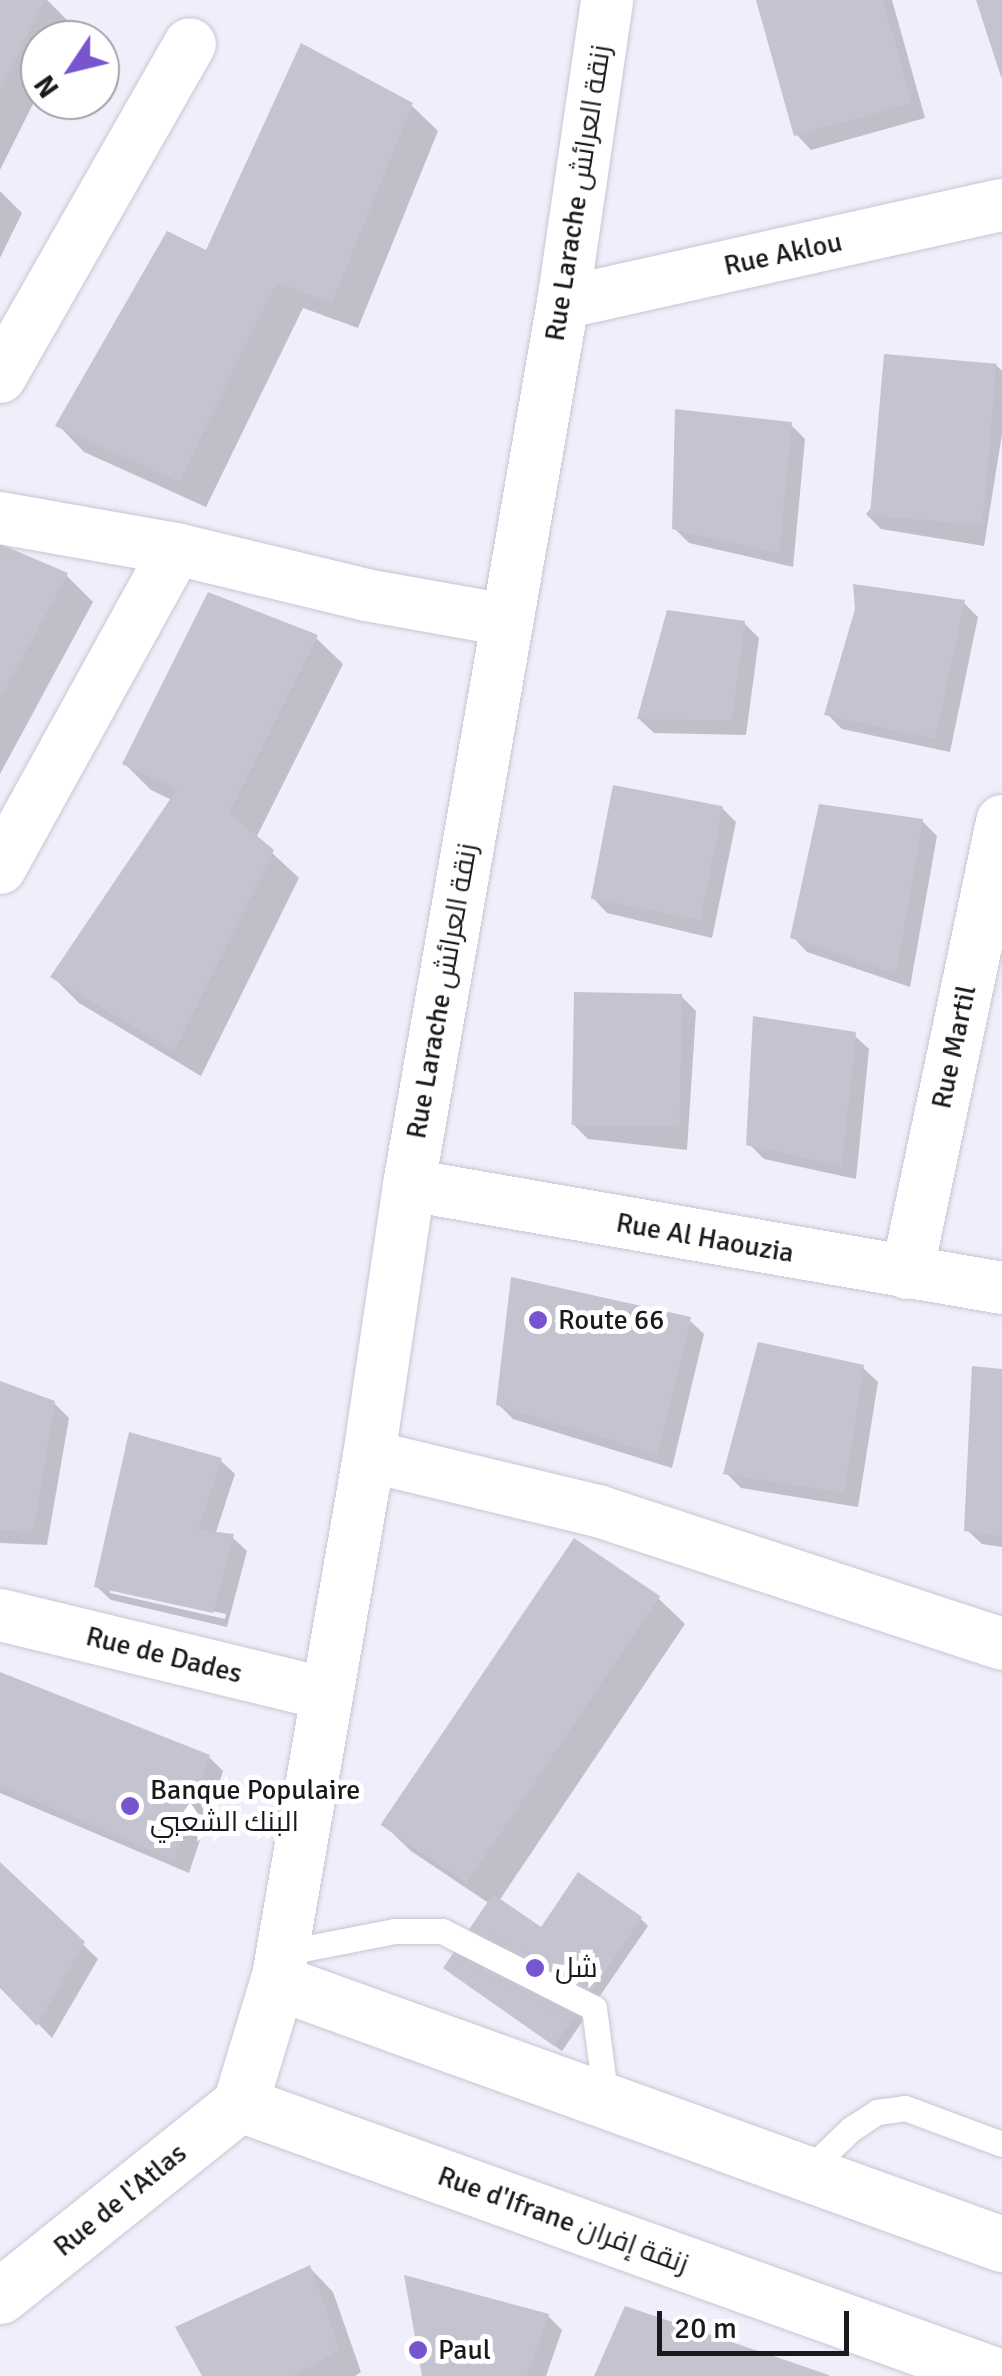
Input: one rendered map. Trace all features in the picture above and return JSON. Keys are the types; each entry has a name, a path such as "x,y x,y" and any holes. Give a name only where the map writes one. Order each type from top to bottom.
{"street":[{"name":"Rue Larache زنقة العرائش","path":"280,1968 370,1456 409,1186 563,303 607,0"},
{"path":"0,377 190,44"},
{"name":"Rue Aklou","path":"563,303 1002,206"},
{"path":"0,518 176,550 366,595 507,620"},
{"path":"0,868 176,550"},
{"name":"Rue Martil","path":"907,1273 1002,822"},
{"name":"Rue Al Haouzia","path":"409,1186 1002,1288"},
{"path":"370,1456 598,1512 1002,1644"},
{"name":"Rue de Dades","path":"0,1615 327,1694"},
{"path":"240,2104 280,1968 606,2101 1002,2244"},
{"name":"Rue de l'Atlas","path":"0,2296 240,2104"},
{"name":"Rue d'Ifrane زنقة إفران","path":"240,2104 998,2376"}],"lane":[{"path":"280,1968 395,1931 442,1931 594,2008 606,2101"},
{"path":"805,2173 877,2112 905,2108 1002,2144"}],"building":[{"path":"0,0 45,0 35,20 20,20 20,51 0,91"},
{"path":"756,0 883,0 912,103 794,136"},
{"path":"976,0 1002,0 1002,77 1001,77"},
{"path":"301,43 413,103 332,303 276,283 179,482 55,426 167,231 206,250"},
{"path":"884,354 997,364 982,525 870,515"},
{"path":"675,409 792,422 779,554 672,529"},
{"path":"0,544 68,573 0,699"},
{"path":"853,584 965,600 935,739 824,715 855,609"},
{"path":"208,592 318,635 229,813 274,850 174,1051 50,977 177,789 122,764"},
{"path":"667,610 745,621 732,721 637,719"},
{"path":"613,785 723,806 701,920 591,899"},
{"path":"819,804 923,819 896,974 790,938"},
{"path":"574,992 682,994 680,1127 572,1125"},
{"path":"753,1016 856,1032 842,1166 746,1145"},
{"path":"511,1277 691,1317 658,1455 496,1405"},
{"path":"758,1342 864,1365 844,1493 723,1474"},
{"path":"972,1366 1002,1369 1002,1536 964,1531"},
{"path":"0,1381 55,1401 33,1532 0,1530"},
{"path":"129,1432 222,1458 198,1530 234,1534 213,1613 94,1587"},
{"path":"574,1538 660,1596 467,1883 381,1825"},
{"path":"0,1672 210,1755 174,1860 0,1786"},
{"path":"0,1862 85,1942 37,2026 0,1988"},
{"path":"578,1872 642,1917 554,2046 443,1968 493,1894 541,1927"},
{"path":"310,2265 340,2349 294,2376 202,2376 175,2327"},
{"path":"404,2275 549,2314 527,2376 422,2376"},
{"path":"625,2306 829,2375 829,2376 594,2376"}],"place":[{"name":"Route 66","path":"538,1320"},
{"name":"Banque Populaire البنك الشعبي","path":"130,1806"},
{"name":"شل","path":"535,1968"},
{"name":"Paul","path":"418,2350"}]}
